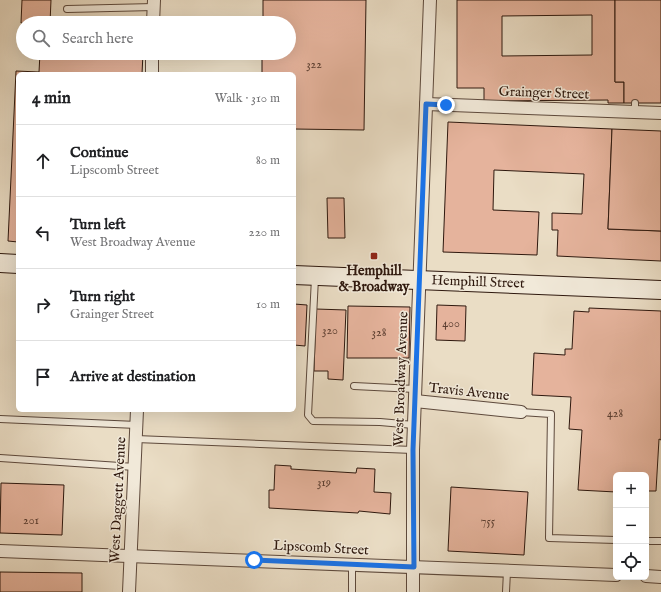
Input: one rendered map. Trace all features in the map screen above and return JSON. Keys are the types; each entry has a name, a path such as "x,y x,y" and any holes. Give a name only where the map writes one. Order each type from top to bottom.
{"street":[{"name":"West Broadway Avenue","path":"413,592 413,450 430,0"},
{"path":"153,16 154,4"},
{"path":"152,60 152,72"},
{"name":"Grainger Street","path":"426,104 635,108 661,113"},
{"path":"0,263 16,264"},
{"name":"Hemphill Street","path":"296,275 661,290"},
{"name":"Travis Avenue","path":"415,395 521,412"},
{"name":"West Daggett Avenue","path":"129,592 137,412"},
{"name":"Lipscomb Street","path":"0,551 613,575"},
{"path":"649,576 661,576"}],"lane":[{"path":"67,9 154,4"},
{"path":"315,276 308,415 313,421 380,422 414,425"},
{"path":"354,386 415,395"},
{"path":"521,412 551,414 549,538 613,540"},
{"path":"0,419 137,425"},
{"path":"136,439 413,450"},
{"path":"0,458 135,467"},
{"path":"649,541 661,542"},
{"path":"352,564 352,592"},
{"path":"506,592 507,571"}],"building":[{"path":"22,0 51,0 50,16 21,16"},
{"path":"263,0 366,0 364,130 296,129 296,72 262,72 262,60 296,60 296,16 263,16"},
{"path":"457,0 615,0 615,82 624,82 624,103 608,103 608,100 484,101 484,88 457,88","holes":["592,15 592,55 502,56 502,16"]},
{"path":"615,0 661,0 661,103 624,103 624,82 615,82"},
{"path":"40,60 143,60 142,72 39,72"},
{"path":"16,71 39,72 16,72 16,242 8,241"},
{"path":"448,122 612,129 608,229 661,231 661,261 557,256 558,230 552,230 552,213 582,214 584,174 494,170 493,210 539,212 537,255 443,252"},
{"path":"612,129 661,131 661,231 608,229"},
{"path":"327,198 344,198 345,238 328,238"},
{"path":"296,304 307,305 305,346 296,345"},
{"path":"437,305 466,306 465,341 436,340"},
{"path":"348,306 410,307 409,358 347,358"},
{"path":"589,308 661,311 661,440 659,439 656,491 649,491 649,472 613,472 613,492 578,490 582,430 569,429 571,397 532,395 534,353 565,355 565,349 572,349 574,311 589,312"},
{"path":"316,309 346,310 343,380 328,379 328,371 314,371"},
{"path":"275,465 291,466 291,469 356,473 357,468 375,469 374,492 391,493 390,514 359,511 358,513 269,508 269,490 274,490"},
{"path":"1,483 64,485 62,535 0,533"},
{"path":"451,487 528,492 524,555 448,551"},
{"path":"0,572 82,573 82,592 0,592"}],"place":[{"name":"Hemphill & Broadway","path":"374,256"}],"route":[{"path":"254,560 414,567 413,450 426,104 446,105"}]}
